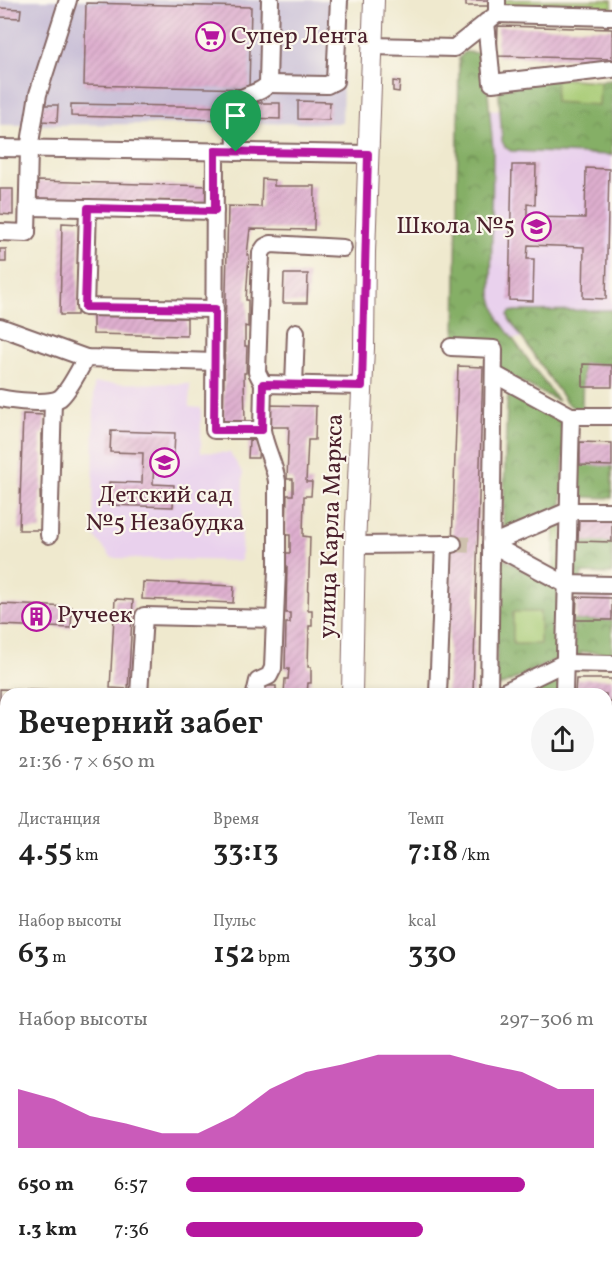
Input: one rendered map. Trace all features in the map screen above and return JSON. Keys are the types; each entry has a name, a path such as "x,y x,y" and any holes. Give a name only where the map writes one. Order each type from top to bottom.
{"main road":[{"name":"улица Карла Маркса","path":"352,688 368,154 376,2"}],"street":[{"path":"0,232 27,233 29,149 38,94 68,0"},
{"path":"236,152 237,105 242,98 263,90 268,84 270,0"},
{"path":"268,84 327,85 335,81 339,0"},
{"path":"372,46 454,48 493,12 612,17"},
{"path":"493,12 492,83 612,69"},
{"path":"0,148 368,154"},
{"path":"215,151 214,430 262,430"},
{"path":"28,207 215,211"},
{"path":"88,208 85,307 215,309"},
{"path":"256,688 258,681 269,676 273,668 277,481 264,442 263,384 257,372 261,254 264,246 271,244 343,248"},
{"path":"0,327 86,358 215,362"},
{"path":"294,385 296,332"},
{"path":"451,347 494,349 484,544 489,688"},
{"path":"0,398 13,401 53,401 62,397 86,358"},
{"path":"494,374 571,416 612,416"},
{"path":"263,384 362,386"},
{"path":"49,535 53,401"},
{"path":"564,688 571,416"},
{"path":"484,544 568,511 612,511"},
{"path":"355,545 448,544 438,688"},
{"path":"484,544 565,584 612,585"},
{"path":"139,688 144,616 275,619"},
{"path":"512,688 564,663 612,664"}],"shaded area":[{"path":"0,0 345,0 342,123 0,125"},
{"name":"Школа №5","path":"464,108 612,116 612,340 457,337"},
{"name":"Детский сад №5 Незабудка","path":"94,383 190,384 189,407 201,408 201,452 230,453 243,473 241,561 112,558 93,535"}],"green space":[{"path":"497,0 612,0 612,17 497,14"},
{"path":"465,52 480,53 485,58 493,150 491,295 499,320 558,401 499,370 498,344 455,342 459,58"},
{"path":"556,78 598,105 600,81 612,80 612,155 511,151 505,147 502,141 500,89"},
{"path":"556,78 600,81 599,105 555,102"},
{"path":"612,310 612,365 583,364 582,409 574,408 566,402 508,315 516,311"},
{"path":"516,393 565,420 562,506 510,528 504,527 503,523 507,401 510,394"},
{"path":"580,464 612,465 612,498 581,497 580,506 577,504 575,466"},
{"path":"562,518 562,573 555,571 554,568 555,523"},
{"path":"578,541 612,542 612,574 582,573 581,581 574,577 574,546"},
{"path":"500,557 558,589 557,659 498,687 496,684 498,561"},
{"path":"513,612 540,612 540,644 513,644"},
{"path":"572,620 612,620 612,653 581,652 581,659 575,656"},
{"path":"558,674 560,688 528,688"}],"building":[{"path":"466,0 489,0 489,6 466,6"},
{"path":"86,3 251,7 249,89 84,85"},
{"path":"0,8 21,9 20,18 0,17"},
{"path":"498,26 612,29 612,59 497,56"},
{"path":"393,81 400,82 399,92 393,91"},
{"path":"298,101 330,102 329,120 298,119"},
{"path":"245,103 280,103 280,119 245,118"},
{"path":"71,104 228,107 227,120 71,116"},
{"path":"42,105 58,105 57,122 42,121"},
{"path":"512,165 536,165 535,205 527,204 527,217 585,218 586,168 609,169 606,299 583,298 584,247 528,245 527,259 534,259 533,301 509,300"},
{"path":"262,179 274,180 274,186 315,186 314,230 250,229 246,300 248,300 248,327 245,326 245,346 247,346 246,373 244,373 245,422 223,421 228,206 261,207"},
{"path":"38,181 209,186 209,203 37,199"},
{"path":"0,189 13,189 13,215 0,214"},
{"path":"62,223 80,224 77,315 60,315"},
{"path":"0,249 6,249 6,262 0,262"},
{"path":"284,274 308,274 307,303 283,303"},
{"path":"93,316 187,318 187,336 93,334"},
{"path":"583,364 612,365 612,387 583,387"},
{"path":"458,366 483,367 473,688 447,688"},
{"path":"267,405 316,406 315,440 308,440 306,482 312,482 311,496 304,496 303,536 310,537 308,610 312,610 312,626 309,626 308,667 311,667 311,683 308,683 308,688 284,688 289,669 285,669 286,623 290,623 290,613 286,613 287,566 284,566 284,553 290,553 290,535 286,535 287,495 293,495 293,479 287,479 289,427 267,427"},
{"path":"23,414 45,415 44,434 41,434 41,454 43,454 42,491 40,491 41,530 19,530"},
{"path":"111,431 175,433 174,454 154,454 153,484 174,485 173,507 108,505 109,482 142,483 143,453 110,452"},
{"path":"249,440 259,441 258,458 248,458"},
{"path":"580,442 612,443 612,466 580,465"},
{"path":"579,519 612,520 612,542 578,541"},
{"path":"143,582 234,586 233,603 142,599"},
{"path":"577,597 612,598 612,620 576,620"},
{"path":"115,599 133,600 128,688 110,688"},
{"name":"Ручеек","path":"0,604 72,607 71,628 0,625"},
{"path":"576,679 612,679 612,688 575,688"},
{"path":"263,686 276,686 276,688 263,688"}],"tunnel":[{"path":"453,544 477,545"}],"place":[{"name":"Супер Лента","path":"210,37"},
{"name":"Школа №5","path":"536,227"},
{"name":"Детский сад №5 Незабудка","path":"165,463"},
{"name":"Ручеек","path":"36,616"}],"route":[{"path":"215,151 236,152 368,154 362,386 263,384 262,430 214,430 215,309 85,307 88,208 215,211 215,151"}]}
